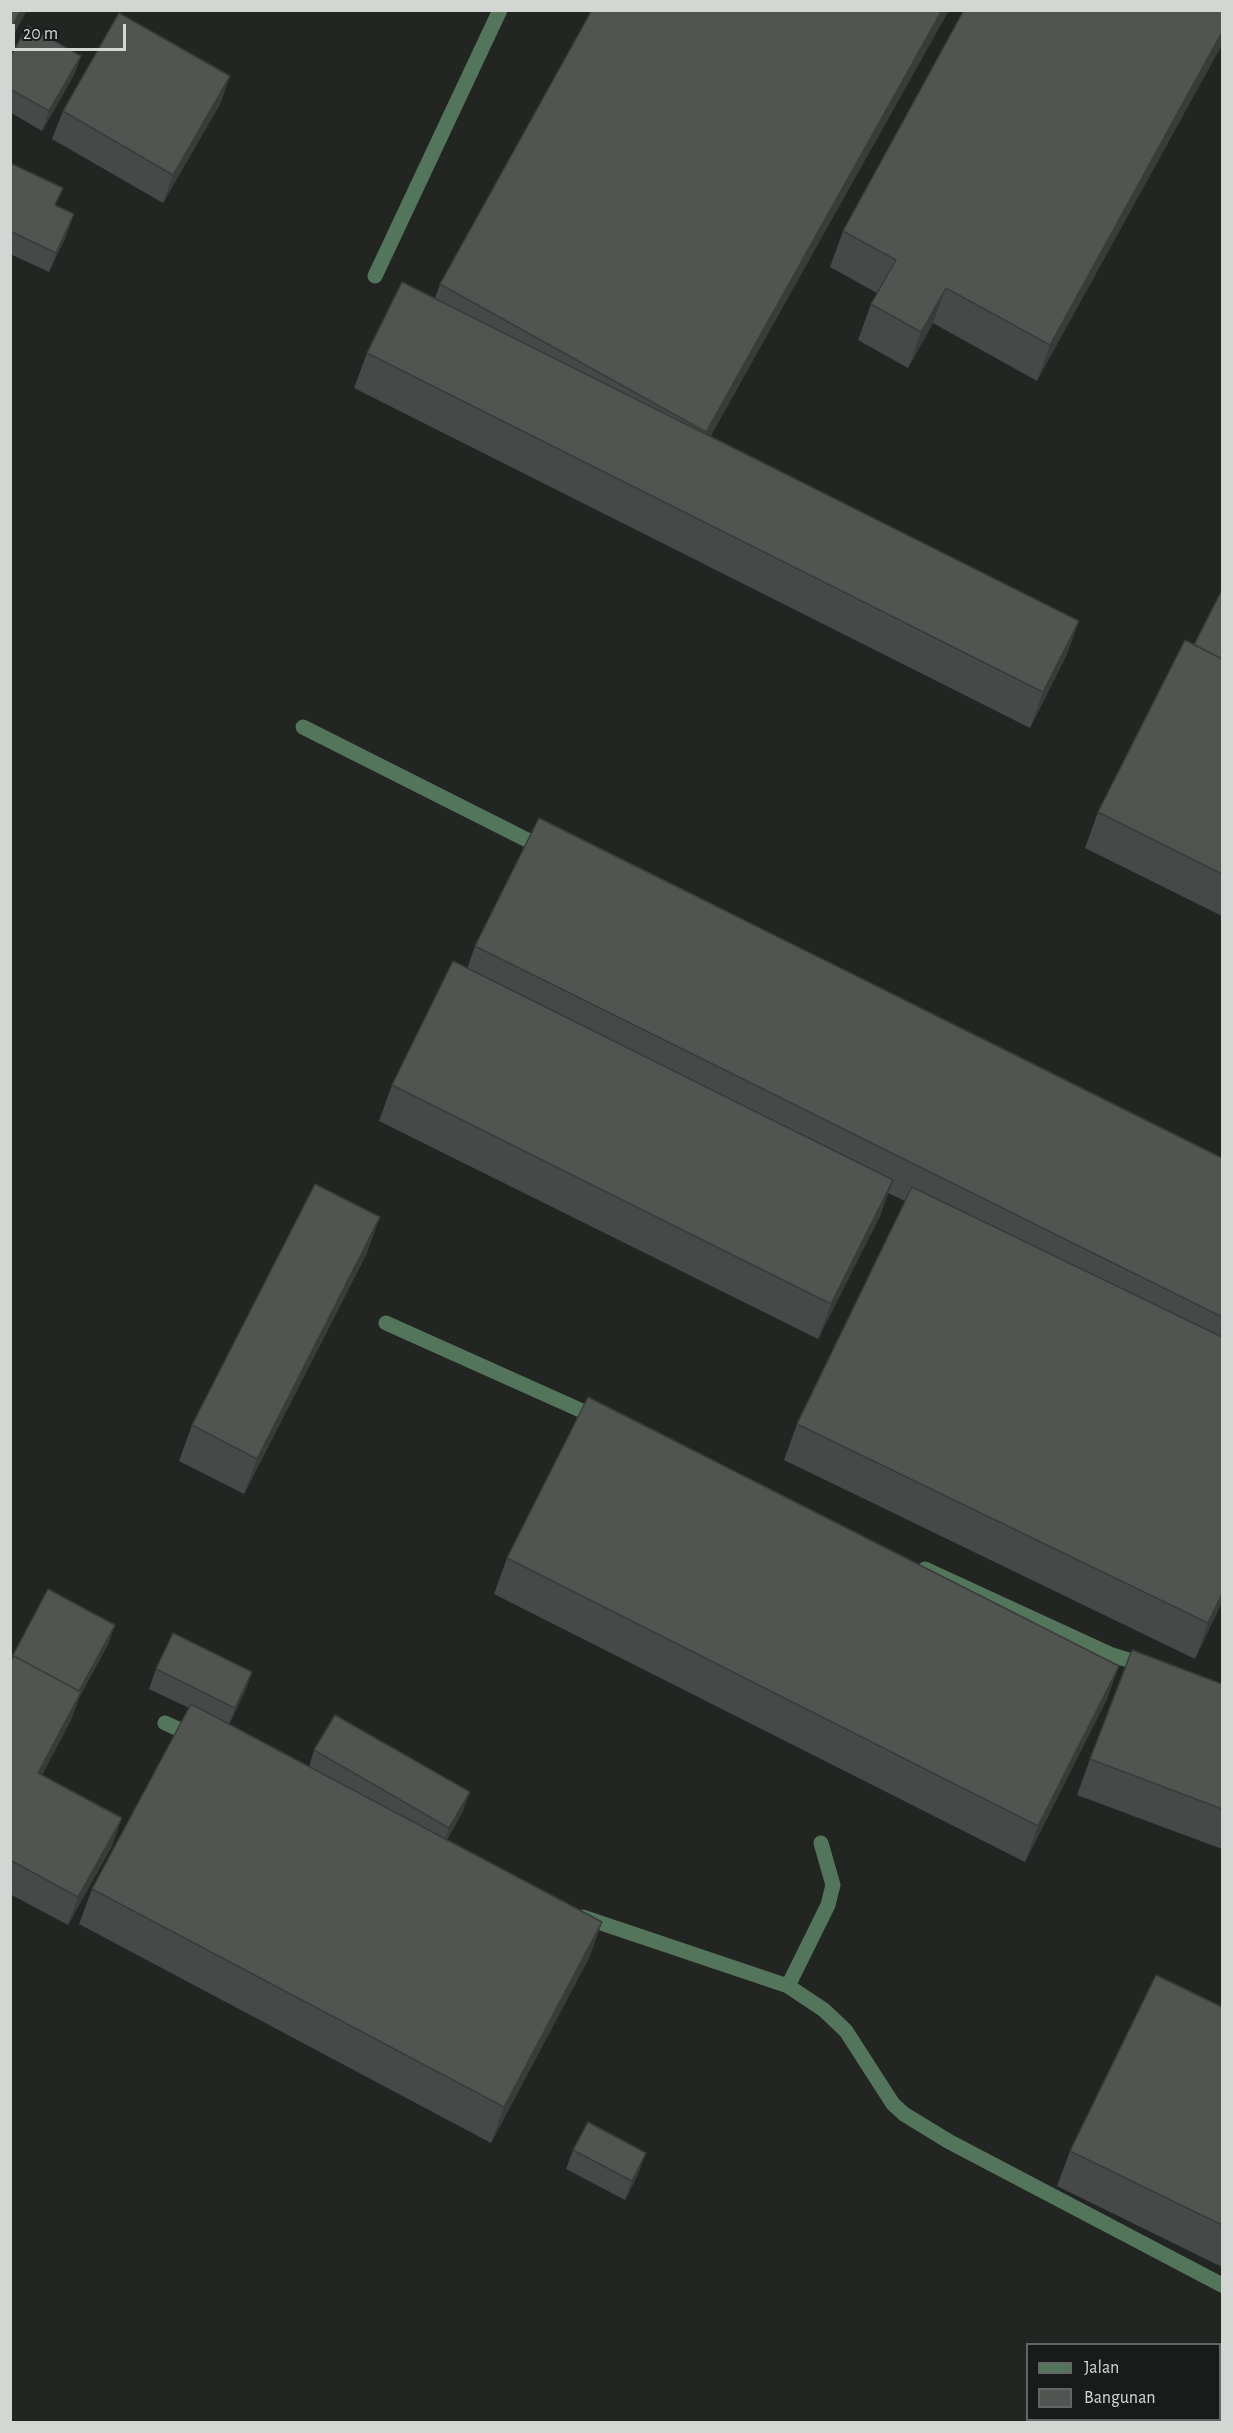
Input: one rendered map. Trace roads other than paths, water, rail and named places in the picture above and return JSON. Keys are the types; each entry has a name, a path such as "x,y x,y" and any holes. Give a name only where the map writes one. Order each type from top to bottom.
{"lane":[{"path":"375,276 500,10"},
{"path":"303,727 560,856"},
{"path":"386,1323 616,1426"},
{"path":"907,1560 1112,1655 1167,1672"},
{"path":"165,1723 208,1743"},
{"path":"788,1986 825,1912 833,1885 821,1843"},
{"path":"565,1909 597,1924 788,1986 824,2010 846,2031 893,2104 904,2114 948,2141 1222,2285"}]}
